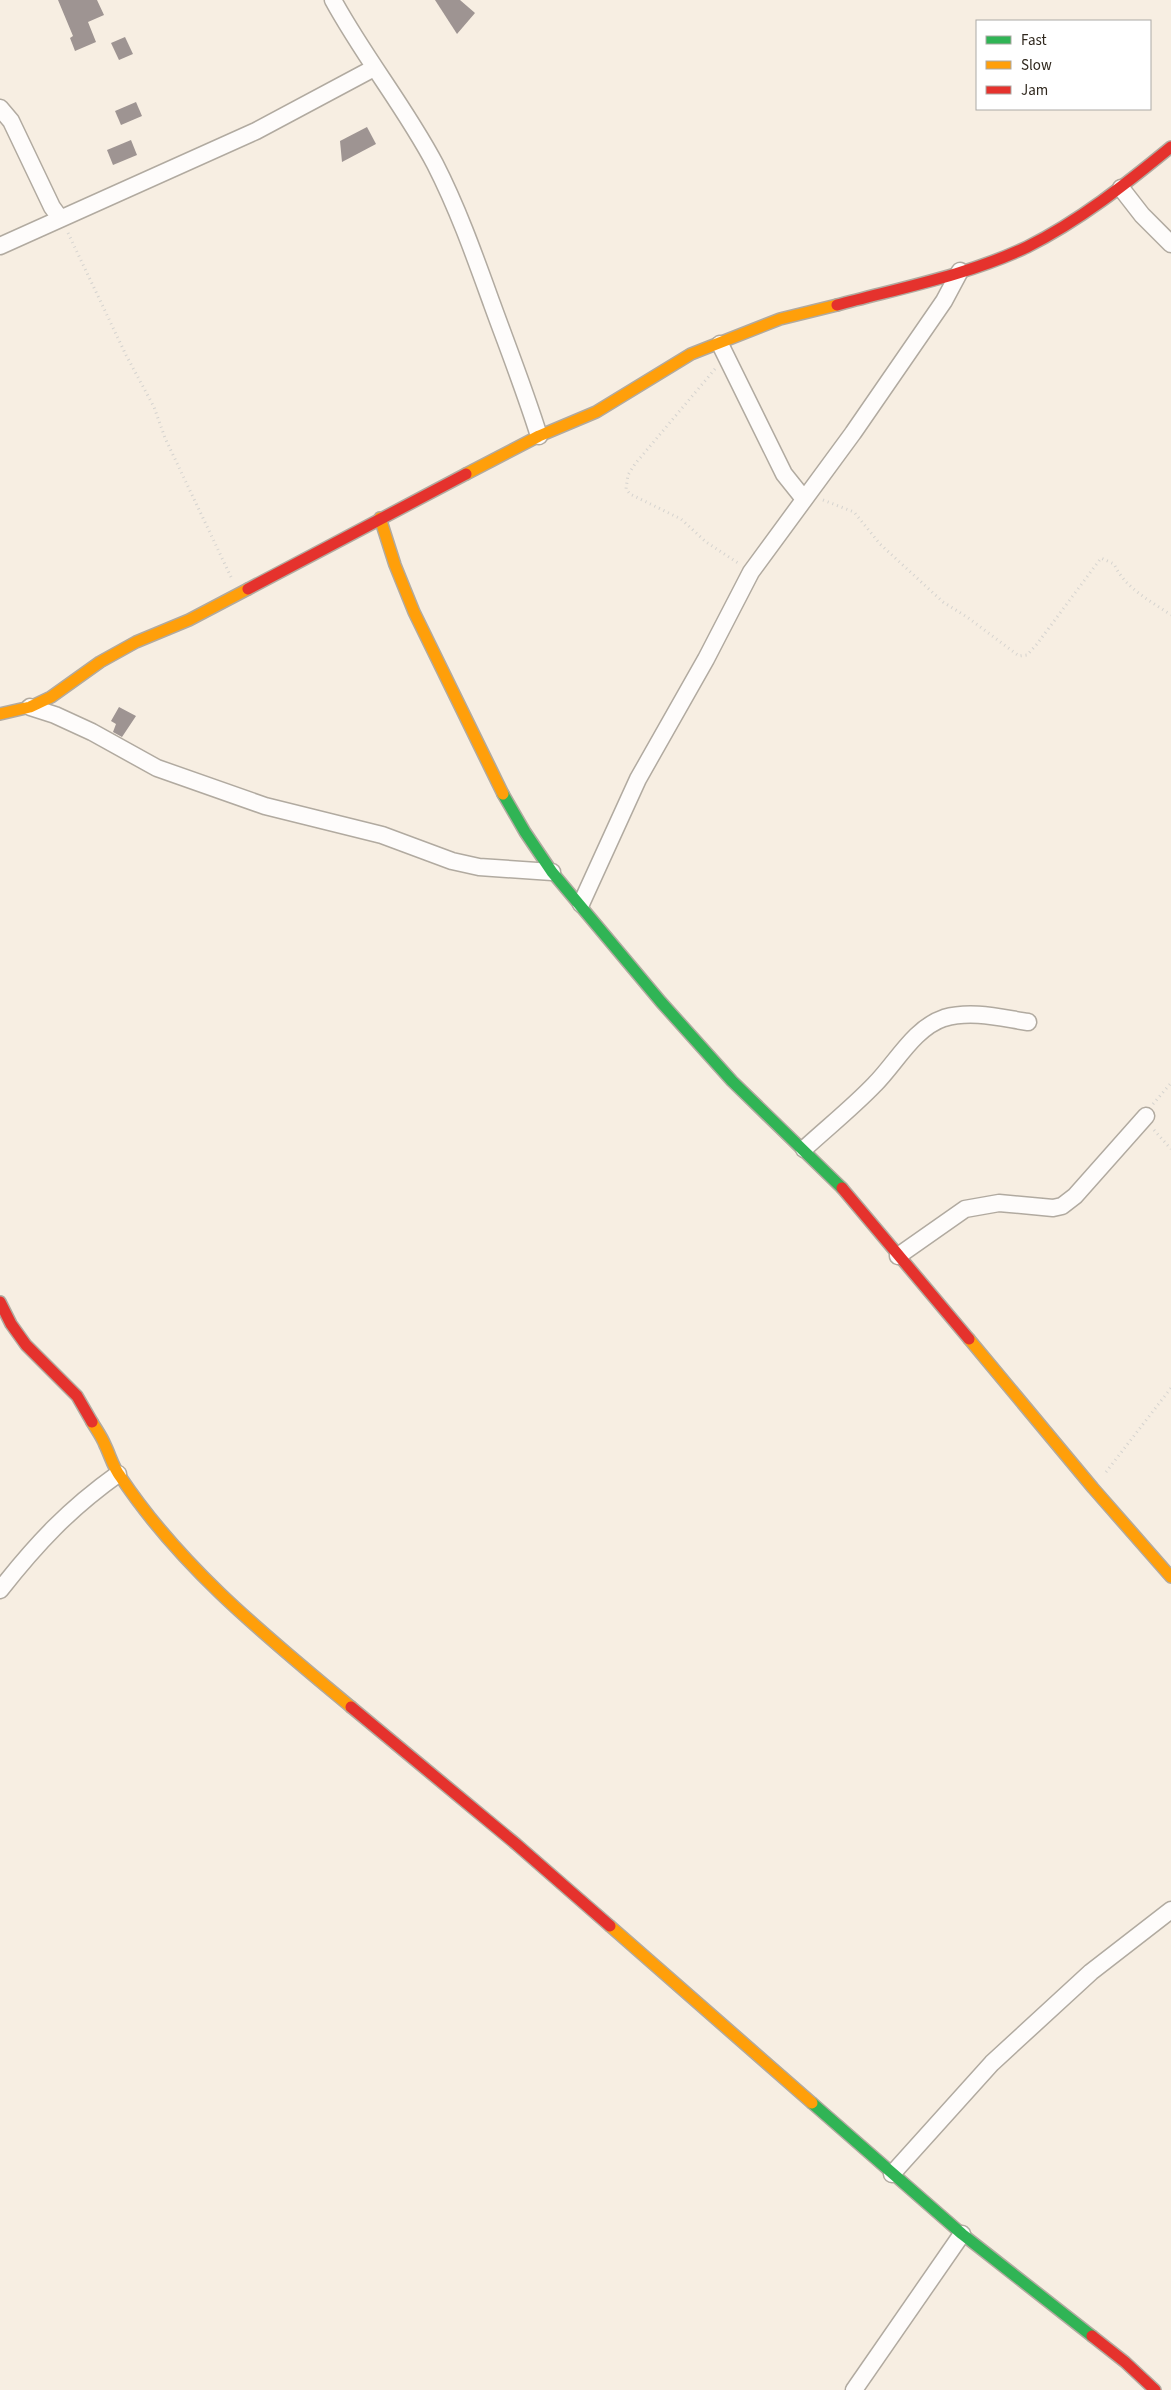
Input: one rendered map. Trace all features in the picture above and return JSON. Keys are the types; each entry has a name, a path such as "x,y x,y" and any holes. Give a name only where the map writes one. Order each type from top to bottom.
{"street":[{"path":"333,0 374,68 409,118 435,165 462,224 523,385 539,436"},
{"path":"0,246 256,131 374,68"},
{"path":"0,108 11,121 52,207 61,218"},
{"path":"0,714 30,706 51,697 100,662 136,642 188,620 539,436 596,412 690,354 723,351 780,319 960,271 1026,247 1049,235 1121,188 1171,147"},
{"path":"1121,188 1142,215 1171,244"},
{"path":"581,904 638,779 706,659 751,572 944,301 960,271"},
{"path":"723,351 784,474 804,499"},
{"path":"380,518 399,578 458,702 535,850 661,1002 732,1081 833,1176 1093,1488 1171,1577"},
{"path":"30,706 92,732 157,768 265,806 382,835 452,861 480,867 552,872"},
{"path":"804,1149 876,1083 911,1042 928,1027 943,1019 960,1015 979,1014 1028,1022"},
{"path":"898,1256 965,1209 999,1203 1053,1208 1062,1206 1075,1196 1146,1116"},
{"path":"0,1302 11,1324 26,1345 77,1396 105,1444 118,1474 146,1513 213,1588 244,1618 516,1844 962,2234 1125,2362 1156,2390"},
{"path":"0,1590 32,1548 64,1517 118,1474"},
{"path":"892,2174 992,2063 1091,1972 1171,1910"},
{"path":"854,2390 962,2234"}],"path":[{"path":"61,218 73,247 110,318 126,355 154,407 165,438 238,594"},
{"path":"723,351 635,464 628,475 626,489 630,494 681,519 706,542 751,572"},
{"path":"804,499 823,500 854,512 880,544 943,602 967,617 1019,656 1027,655 1037,644 1101,558 1114,564 1120,577 1133,589 1171,615"},
{"path":"1171,1083 1156,1100 1146,1116 1156,1134 1171,1149"},
{"path":"1093,1488 1171,1388"}],"building":[{"path":"58,0 97,0 104,15 88,22 96,42 75,51 70,38 73,36"},
{"path":"435,0 460,0 475,13 457,34"},
{"path":"125,37 133,54 119,60 111,43"},
{"path":"136,102 142,116 121,125 115,111"},
{"path":"367,127 376,144 342,162 340,141"},
{"path":"131,140 137,155 113,165 107,150"},
{"path":"119,707 136,716 122,737 113,732 116,724 111,721"}],"traffic: fast":[{"path":"503,794 525,832 552,872 661,1002 732,1081 842,1188"},
{"path":"812,2103 962,2234 1092,2336"}],"traffic: slow":[{"path":"466,474 539,436 596,412 691,354 780,319 837,305"},
{"path":"380,518 395,565 414,612 503,794"},
{"path":"0,714 30,707 51,697 100,662 136,642 189,620 248,589"},
{"path":"969,1339 1093,1488 1171,1577"},
{"path":"92,1422 102,1439 113,1465 144,1509 170,1541 227,1600 351,1707"},
{"path":"610,1926 812,2103"}],"traffic: jam":[{"path":"837,305 958,273 1027,247 1084,214 1171,147"},
{"path":"248,589 466,474"},
{"path":"842,1188 969,1339"},
{"path":"0,1302 11,1324 26,1345 77,1396 92,1422"},
{"path":"351,1707 516,1844 610,1926"},
{"path":"1092,2336 1125,2362 1155,2390"}]}
